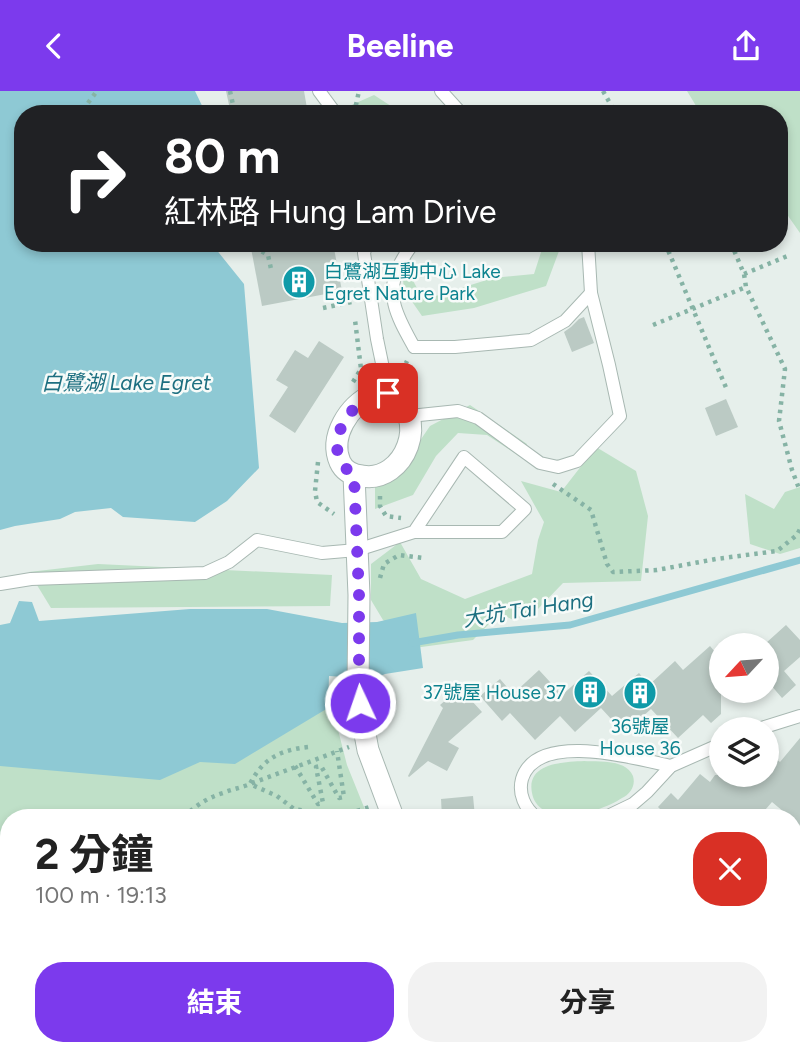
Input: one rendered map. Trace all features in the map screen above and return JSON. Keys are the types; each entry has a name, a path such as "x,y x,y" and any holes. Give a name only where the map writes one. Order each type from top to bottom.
{"street":[{"path":"398,390 410,416 412,428 401,459 392,469 380,475 354,475 345,469 340,460 338,435 357,405 373,395 398,390"},
{"path":"354,475 362,719 368,750 390,809"}],"lane":[{"path":"442,91 453,105"},
{"path":"364,252 377,339 398,390"},
{"path":"407,252 395,273 393,290 396,313 414,347 455,347 531,340 565,321 591,293"},
{"path":"410,416 458,411 478,418 540,463 558,467 577,461 620,416 591,293 589,252"},
{"path":"0,584 31,579 205,573 229,562 257,540 322,553 357,550 412,526 502,532 525,509 464,457 412,526"},
{"path":"779,723 800,716"},
{"path":"623,809 647,792 671,766 709,749"},
{"path":"528,809 521,791 522,779 535,761 545,756 603,752 671,766"}],"path":[{"path":"88,103 97,91"},
{"path":"263,252 268,255 271,269"},
{"path":"669,252 727,390"},
{"path":"735,252 746,287 785,369 779,421 800,491"},
{"path":"744,274 790,255"},
{"path":"653,325 746,287"},
{"path":"398,390 405,378 405,365 414,347"},
{"path":"547,481 591,510 607,564 613,572 657,570 777,551 797,535 800,529"},
{"path":"386,491 380,495 380,506 386,516 412,526"},
{"path":"378,585 384,564 398,555 423,558"},
{"path":"250,784 256,772 276,755 288,749 308,747"},
{"path":"193,809 223,792 240,789 295,766 337,751 344,797 339,798 321,766 316,767 323,803 318,804 295,766"},
{"path":"250,784 276,796 294,809"},
{"path":"362,809 371,806"}],"green space":[{"path":"687,91 800,91 800,233 788,216 788,105 696,105"},
{"path":"374,95 389,105 352,105"},
{"path":"400,252 413,252 408,271 426,299 493,278 534,274 541,252 559,252 546,286 474,308 422,316 404,290"},
{"path":"470,405 527,444 522,458 487,435 458,433 436,456 413,495 375,509 375,487 400,470 430,426"},
{"path":"596,447 636,471 648,516 641,581 563,583 537,610 513,620 500,613 473,640 414,648 383,620 371,600 371,564 400,542 421,579 465,599 532,574 544,522 521,481 561,492"},
{"path":"800,487 800,548 780,554 750,544 745,494 774,509 785,492"},
{"path":"98,564 332,575 330,606 51,608 29,572"},
{"path":"324,675 347,765 365,809 0,809 0,724"},
{"path":"566,762 618,764 633,776 632,789 625,796 597,809 543,809 532,793 535,775 548,766"}],"water":[{"name":"白鷺湖 Lake Egret","path":"0,91 195,91 202,105 14,105 14,252 218,252 244,284 259,468 227,501 195,522 123,517 111,508 75,512 60,519 0,530"},
{"path":"19,601 32,602 39,621 190,609 267,609 342,623 377,622 416,613 423,668 385,674 373,679 329,676 328,708 235,764 200,762 160,780 0,766 0,625 10,623"}],"building":[{"path":"226,91 304,91 306,105 229,105"},
{"name":"白鷺湖互動中心 Lake Egret Nature Park","path":"252,252 335,252 342,291 262,306"},
{"path":"584,317 594,343 572,352 564,332"},
{"path":"319,341 344,357 295,433 269,416 288,387 276,380 295,350 308,358"},
{"path":"726,399 738,427 716,436 705,408"},
{"path":"786,625 800,640 800,657 784,671 796,685 782,698 779,694 777,633"},
{"path":"709,647 709,703 721,703 721,714 718,717 709,717 709,721 703,715 678,738 651,709 624,733 601,708 575,732 560,716 535,740 510,713 502,721 480,696 500,679 513,694 539,670 562,695 589,671 612,696 639,673 649,685 675,661 683,670"},
{"path":"460,688 482,712 448,742 459,748 447,771 428,761 409,777 443,708 440,705"},
{"path":"800,738 800,809 780,809 772,802 766,809 658,807 671,793 678,800 700,774 709,781 709,787 779,787 779,761"},
{"path":"473,796 474,809 442,809 441,799"}],"waterway":[{"name":"大坑 Tai Hang","path":"412,643 458,635 570,625 800,560"}],"place":[{"name":"白鷺湖互動中心 Lake Egret Nature Park","path":"299,282"},
{"name":"37號屋 House 37","path":"590,692"},
{"name":"36號屋 House 36","path":"640,693"}],"route":[{"path":"360,703 354,475 345,469 337,446 338,435 357,405 373,395 388,393"}]}
